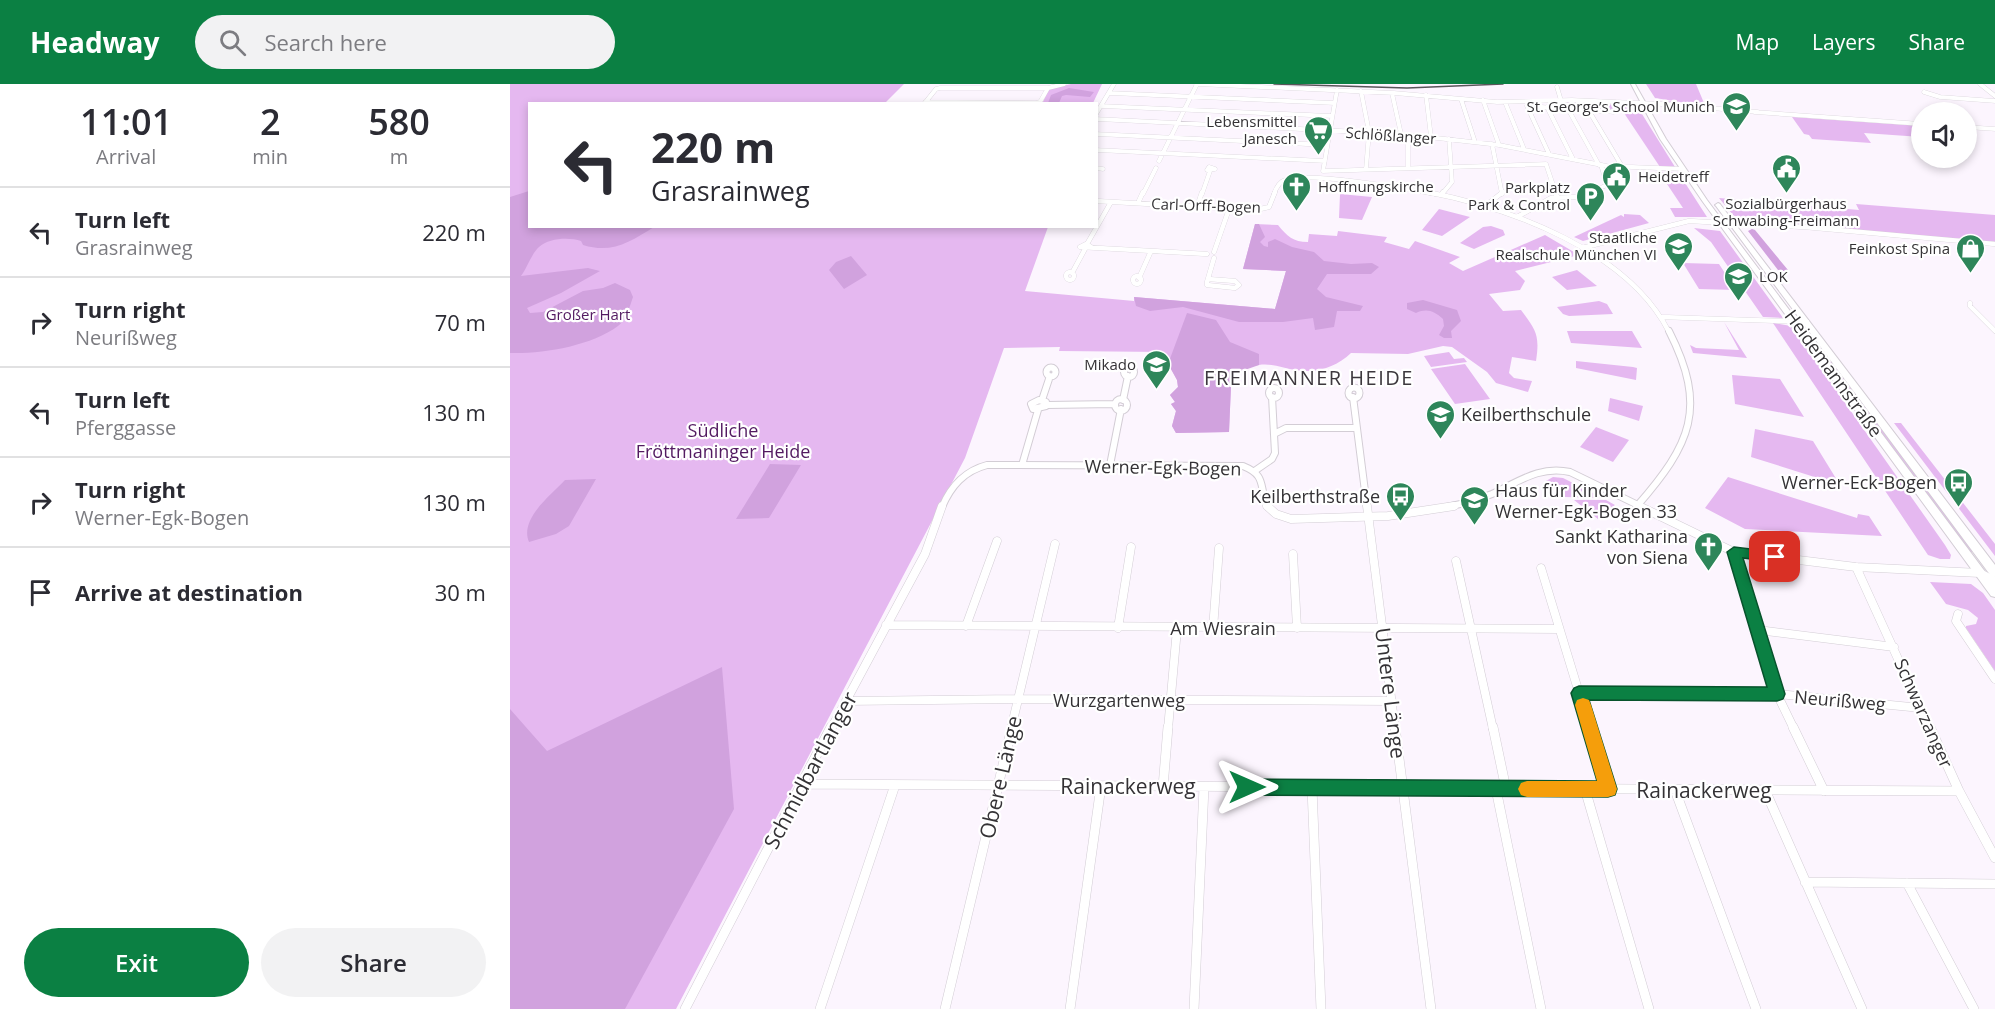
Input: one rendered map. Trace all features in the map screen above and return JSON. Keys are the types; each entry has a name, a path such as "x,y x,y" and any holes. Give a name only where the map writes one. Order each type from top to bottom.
{"main road":[{"name":"Heidemannstraße","path":"1633,84 1726,223"},
{"name":"Heidemannstraße","path":"1640,84 1646,102 1672,153 1683,169 1993,568"},
{"path":"1672,153 1680,153"},
{"name":"Heidemannstraße","path":"1802,322 1995,593"}],"street":[{"path":"926,102 936,89 940,88 1047,88 1064,84"},
{"path":"1098,111 1114,84"},
{"path":"1159,161 1197,84 1361,91 1505,102 1562,99 1646,102 1911,123"},
{"path":"1980,84 1995,99"},
{"path":"1517,217 1557,197 1579,197 1607,185 1600,165 1566,109 1556,86"},
{"path":"1040,102 1047,88"},
{"path":"1337,90 1323,171 1546,164 1557,197"},
{"path":"1361,91 1369,132 1366,169"},
{"path":"1924,92 1940,97 1995,99"},
{"path":"1109,93 1334,103"},
{"path":"1392,93 1401,134"},
{"path":"1426,95 1431,137"},
{"path":"1461,99 1475,142"},
{"path":"1482,100 1499,145"},
{"path":"1505,102 1524,149"},
{"path":"1101,106 1332,116"},
{"path":"1549,154 1527,106 1614,112"},
{"path":"1547,107 1573,159"},
{"path":"1589,111 1623,168"},
{"name":"Schlößlanger","path":"1098,119 1401,134 1499,145 1623,168 1683,169"},
{"path":"1977,128 1995,129"},
{"path":"1098,134 1327,145"},
{"path":"1408,135 1408,168"},
{"path":"1441,195 1452,182 1449,139"},
{"path":"1485,206 1503,193 1492,144"},
{"path":"1098,150 1325,162"},
{"path":"1098,168 1103,169"},
{"path":"1138,203 1155,168"},
{"path":"1197,207 1210,171"},
{"name":"Carl-Orff-Bogen","path":"1098,201 1229,209 1266,208 1273,202 1279,182 1289,179 1382,185 1441,195 1485,206 1517,217 1582,248 1629,282 1661,317 1676,340 1686,367 1691,397 1684,437 1674,459 1637,506"},
{"path":"1098,227 1111,202"},
{"path":"1208,279 1233,280 1239,285 1235,288 1208,286 1208,279 1214,255 1229,209"},
{"path":"1582,248 1668,225 1726,223 1995,244"},
{"path":"1072,273 1098,228"},
{"path":"1088,247 1214,255"},
{"path":"1139,278 1151,251"},
{"path":"1970,303 1970,306 1995,331"},
{"path":"1661,317 1802,322"},
{"path":"1044,402 1050,376"},
{"path":"1022,465 1038,410 1033,409 1031,405 1044,402 1114,404 1122,400 1128,376"},
{"path":"1256,470 1274,456 1272,397"},
{"path":"1353,397 1369,519"},
{"path":"1110,465 1121,409 1128,404 1122,400"},
{"path":"1114,404 1116,408 1121,409"},
{"path":"1274,434 1286,428 1356,428"},
{"name":"Werner-Egk-Bogen","path":"932,530 954,484 963,474 981,466 1236,465 1256,470 1262,479 1266,505 1279,517 1291,519 1369,519 1410,515 1457,505 1503,489 1550,468 1570,472 1734,552 1856,567 1980,573"},
{"name":"Untere Länge","path":"1369,519 1431,1009"},
{"name":"Schmidbartlanger","path":"685,1009 801,784 925,554 932,530"},
{"path":"966,626 998,541"},
{"name":"Obere Länge","path":"945,1009 1055,544"},
{"path":"1118,628 1131,547"},
{"path":"1213,629 1219,548"},
{"path":"1734,552 1777,694 1824,791"},
{"path":"1293,554 1297,628"},
{"path":"1456,561 1472,629 1541,1009"},
{"name":"Schwarzanger","path":"1856,567 1959,791 1995,858"},
{"path":"1541,568 1608,789"},
{"path":"1980,573 1993,568"},
{"path":"1980,573 1995,580"},
{"path":"1958,614 1956,621 1995,679"},
{"name":"Am Wiesrain","path":"886,626 1559,629"},
{"path":"1163,787 1177,628"},
{"path":"1758,630 1894,647"},
{"name":"Neurißweg","path":"1579,693 1777,694 1922,708"},
{"name":"Wurzgartenweg","path":"846,701 1018,699 1392,701"},
{"name":"Rainackerweg","path":"801,784 1959,791"},
{"path":"820,1009 895,785"},
{"path":"1071,1009 1101,786"},
{"path":"1194,1009 1204,787"},
{"path":"1312,788 1321,1009"},
{"path":"1585,789 1649,1009"},
{"path":"1675,790 1756,1009"},
{"path":"1765,790 1863,1009"},
{"path":"1805,882 1995,884"},
{"path":"1907,883 1974,1009"}],"green space":[{"name":"Südliche Fröttmaninger Heide","path":"510,84 904,84 886,102 528,102 528,228 1048,228 1025,291 1134,301 1134,297 1275,309 1286,271 1243,269 1255,224 1278,225 1291,238 1303,242 1308,242 1309,234 1337,236 1338,231 1387,237 1384,242 1409,249 1415,241 1460,257 1449,263 1463,271 1545,235 1579,255 1515,271 1525,281 1520,290 1489,294 1503,311 1521,310 1536,333 1536,361 1512,357 1509,373 1514,378 1532,381 1528,392 1496,383 1487,372 1452,347 1443,346 1408,354 1351,353 1339,362 1318,370 1303,371 1263,365 1236,372 1236,379 1231,386 1229,432 1176,433 1172,426 1176,411 1171,404 1175,402 1170,395 1178,387 1177,380 1163,352 1059,351 1060,347 1004,348 965,458 676,1009 510,1009"},
{"path":"1071,84 1102,84 1093,102 1043,102 1049,89"},
{"path":"1646,84 1696,84 1704,103 1660,101 1674,101 1655,98"},
{"path":"1069,88 1094,92 1090,97 1062,96 1059,102 1048,102 1051,95"},
{"path":"1567,102 1637,106 1675,167 1660,167 1624,113 1616,110 1572,108"},
{"path":"1792,117 1911,125 1911,136 1864,133 1871,143 1812,139 1809,135 1804,134"},
{"path":"1651,172 1678,172 1707,217 1675,217 1670,208 1683,208 1663,178 1655,178"},
{"name":"Großer Hart","path":"528,191 528,228 652,228 629,242 612,247 593,247 571,239 548,242 534,253 521,276 588,268 600,271 561,293 527,308 530,313 543,312 583,291 603,288 615,283 630,290 633,297 627,313 618,326 581,344 537,352 510,353 510,197"},
{"path":"1340,194 1372,197 1362,220 1339,218"},
{"path":"1719,198 1859,210 1856,204 1995,215 1995,242 1742,220 1733,215"},
{"path":"1439,209 1470,217 1442,236 1422,230"},
{"path":"1624,214 1640,215 1649,223 1583,241 1574,237 1621,215 1624,217"},
{"path":"1255,224 1259,224 1265,237 1260,242 1264,246 1268,247 1268,242 1275,239 1292,247 1314,252 1324,261 1351,264 1372,263 1379,267 1371,274 1327,274 1317,289 1326,297 1363,306 1360,311 1337,311 1334,327 1315,330 1313,318 1283,322 1239,322 1183,307 1150,311 1136,306 1134,297 1275,309 1286,271 1243,269"},
{"path":"1491,226 1503,230 1505,235 1474,249 1460,243 1483,227"},
{"path":"1694,228 1720,231 1783,318 1763,317 1711,242"},
{"path":"1752,229 1788,270 1787,272 1778,270 1748,231"},
{"path":"851,256 867,275 844,289 829,270 836,262"},
{"path":"1683,263 1719,264 1736,290 1699,289"},
{"path":"1577,270 1597,286 1567,290 1552,277"},
{"path":"1423,300 1457,310 1461,321 1451,331 1452,338 1439,335 1444,326 1443,319 1437,314 1430,311 1416,313 1407,309 1407,303"},
{"path":"1599,301 1607,304 1613,314 1569,316 1563,314 1557,307"},
{"path":"1187,313 1216,320 1230,342 1259,354 1259,365 1236,373 1236,379 1231,386 1229,432 1176,433 1172,426 1176,411 1171,404 1175,402 1170,395 1178,387 1177,380 1168,364"},
{"path":"1724,322 1747,358 1693,353 1690,345 1696,348 1739,350"},
{"path":"1773,323 1791,326 1945,545 1951,555 1950,559 1928,555"},
{"path":"1567,331 1632,331 1642,348 1571,343"},
{"path":"1806,331 1835,364 1872,417 1976,552 1969,552"},
{"path":"1449,352 1454,359 1464,358 1467,362 1431,367 1424,356"},
{"path":"1576,361 1637,368 1636,380 1576,368"},
{"path":"1465,364 1490,399 1455,404 1431,369"},
{"path":"1732,375 1780,379 1804,417 1735,404"},
{"path":"1610,398 1643,406 1639,421 1608,411"},
{"path":"1894,423 1901,423 1995,544 1995,556"},
{"path":"1596,427 1629,440 1613,462 1580,447"},
{"path":"1755,429 1813,441 1840,485 1751,457"},
{"path":"770,464 801,465 769,518 736,519"},
{"path":"1553,477 1563,478 1603,498 1565,497 1546,481"},
{"path":"1728,477 1857,518 1858,514 1869,516 1882,536 1745,529 1705,508"},
{"path":"596,479 569,526 556,534 529,542 527,533 533,516 565,480"},
{"path":"1574,500 1606,500 1615,505 1598,519"},
{"path":"1930,582 1971,584 1983,593 1995,610 1995,671 1966,628 1966,626 1976,624 1978,618 1968,610 1946,604"},
{"path":"722,667 734,809 625,1009 510,1009 510,709 547,751"}],"railway":[{"path":"1274,84 1407,88 1503,84"}],"slow traffic":[{"path":"1527,789 1608,789 1583,705"}],"place":[{"name":"St. George’s School Munich","path":"1736,132"},
{"name":"Lebensmittel Janesch","path":"1318,156"},
{"name":"Sozialbürgerhaus Schwabing-Freimann","path":"1786,194"},
{"name":"Heidetreff","path":"1617,202"},
{"name":"Hoffnungskirche","path":"1297,212"},
{"name":"Parkplatz Park & Control","path":"1591,222"},
{"name":"Staatliche Realschule München VI","path":"1678,272"},
{"name":"Feinkost Spina","path":"1971,274"},
{"name":"LOK","path":"1738,302"},
{"name":"Mikado","path":"1157,390"},
{"name":"Keilberthschule","path":"1440,440"},
{"name":"Werner-Eck-Bogen","path":"1958,508"},
{"name":"Keilberthstraße","path":"1401,522"},
{"name":"Haus für Kinder Werner-Egk-Bogen 33","path":"1474,526"},
{"name":"Sankt Katharina von Siena","path":"1709,572"}],"district":[{"name":"FREIMANNER HEIDE","path":"1309,377"}],"route":[{"path":"1247,787 1608,789 1579,693 1777,694 1734,552 1775,557"}]}
